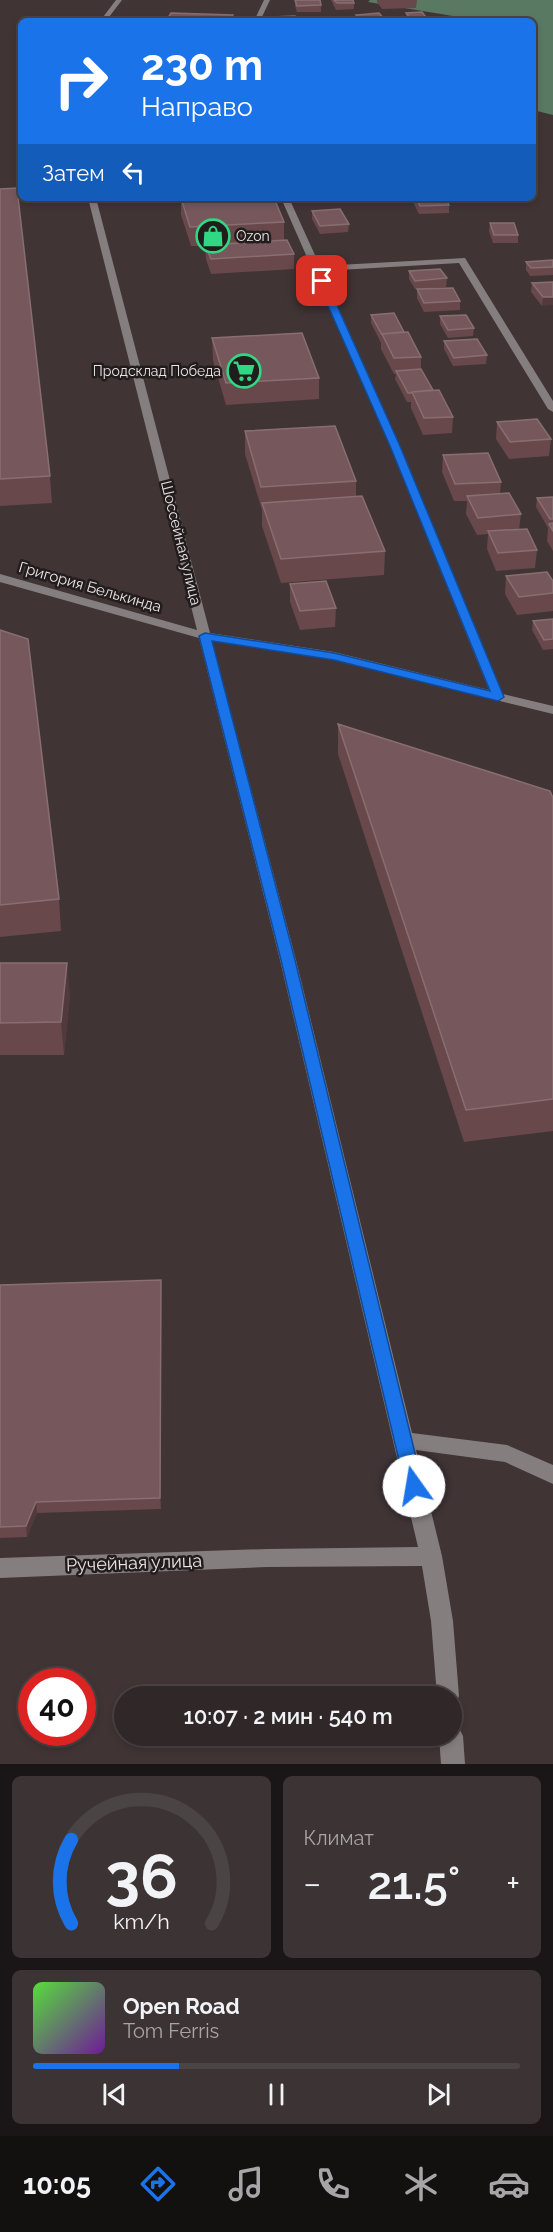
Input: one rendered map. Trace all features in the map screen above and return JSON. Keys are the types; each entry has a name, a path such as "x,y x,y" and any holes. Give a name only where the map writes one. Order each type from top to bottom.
{"street":[{"path":"105,18 119,0"},
{"path":"258,18 267,0"},
{"name":"Шоссейная улица","path":"93,201 288,960 403,1440 430,1556 442,1621 447,1686"},
{"path":"286,201 395,446 498,697"},
{"path":"316,269 462,260 553,409"},
{"name":"Григория Белькинда","path":"0,578 205,636 334,656 553,710"},
{"path":"403,1440 507,1454 553,1475"},
{"name":"Ручейная улица","path":"0,1568 267,1558 430,1556"},
{"path":"452,1746 453,1764"}],"green space":[{"path":"370,0 553,0 553,115 536,111 536,18 465,18 368,2"}],"building":[{"path":"295,0 320,0 321,5 297,6"},
{"path":"334,0 353,0 354,3 337,3"},
{"path":"422,12 426,17 410,18 406,13"},
{"path":"171,13 233,15 232,18 168,18"},
{"path":"379,13 383,18 359,18 356,15"},
{"path":"295,16 296,18 272,18"},
{"path":"17,188 50,476 0,479 0,189"},
{"path":"182,201 275,201 284,222 190,227"},
{"path":"418,201 447,201 449,205 420,206"},
{"path":"340,209 349,224 320,226 312,211"},
{"path":"490,223 514,223 518,235 494,235"},
{"path":"287,240 294,254 211,259 205,245"},
{"path":"553,260 553,267 531,268 526,262"},
{"path":"440,269 447,278 415,281 409,271"},
{"path":"553,282 553,297 543,297 532,283"},
{"path":"453,288 460,301 424,303 417,289"},
{"path":"394,313 404,332 382,335 371,315"},
{"path":"466,315 474,328 448,330 440,316"},
{"path":"408,332 421,357 394,358 382,334"},
{"path":"302,333 319,378 226,383 212,338"},
{"path":"477,339 487,355 454,358 444,341"},
{"path":"421,369 433,390 408,393 396,371"},
{"path":"439,390 453,417 424,418 412,392"},
{"path":"537,419 551,439 510,442 497,422"},
{"path":"335,426 356,481 261,487 245,431"},
{"path":"488,453 501,482 455,484 443,455"},
{"path":"509,493 521,514 478,518 467,496"},
{"path":"362,496 385,551 281,559 262,503"},
{"path":"553,497 553,519 550,519 537,498"},
{"path":"527,529 537,550 498,553 488,531"},
{"path":"547,572 553,581 553,593 519,597 506,576"},
{"path":"326,581 336,608 300,611 290,584"},
{"path":"553,619 553,639 544,640 533,621"},
{"path":"0,630 28,639 59,899 0,905"},
{"path":"338,724 550,791 553,798 553,1099 466,1110"},
{"path":"0,963 67,963 61,1022 0,1023"},
{"path":"161,1280 160,1498 36,1502 26,1526 0,1527 0,1285"}],"place":[{"name":"Ozon","path":"213,236"},
{"name":"Продсклад Победа","path":"244,371"}],"route":[{"path":"322,281 395,446 498,697 334,656 205,636 288,960 414,1486"}]}
